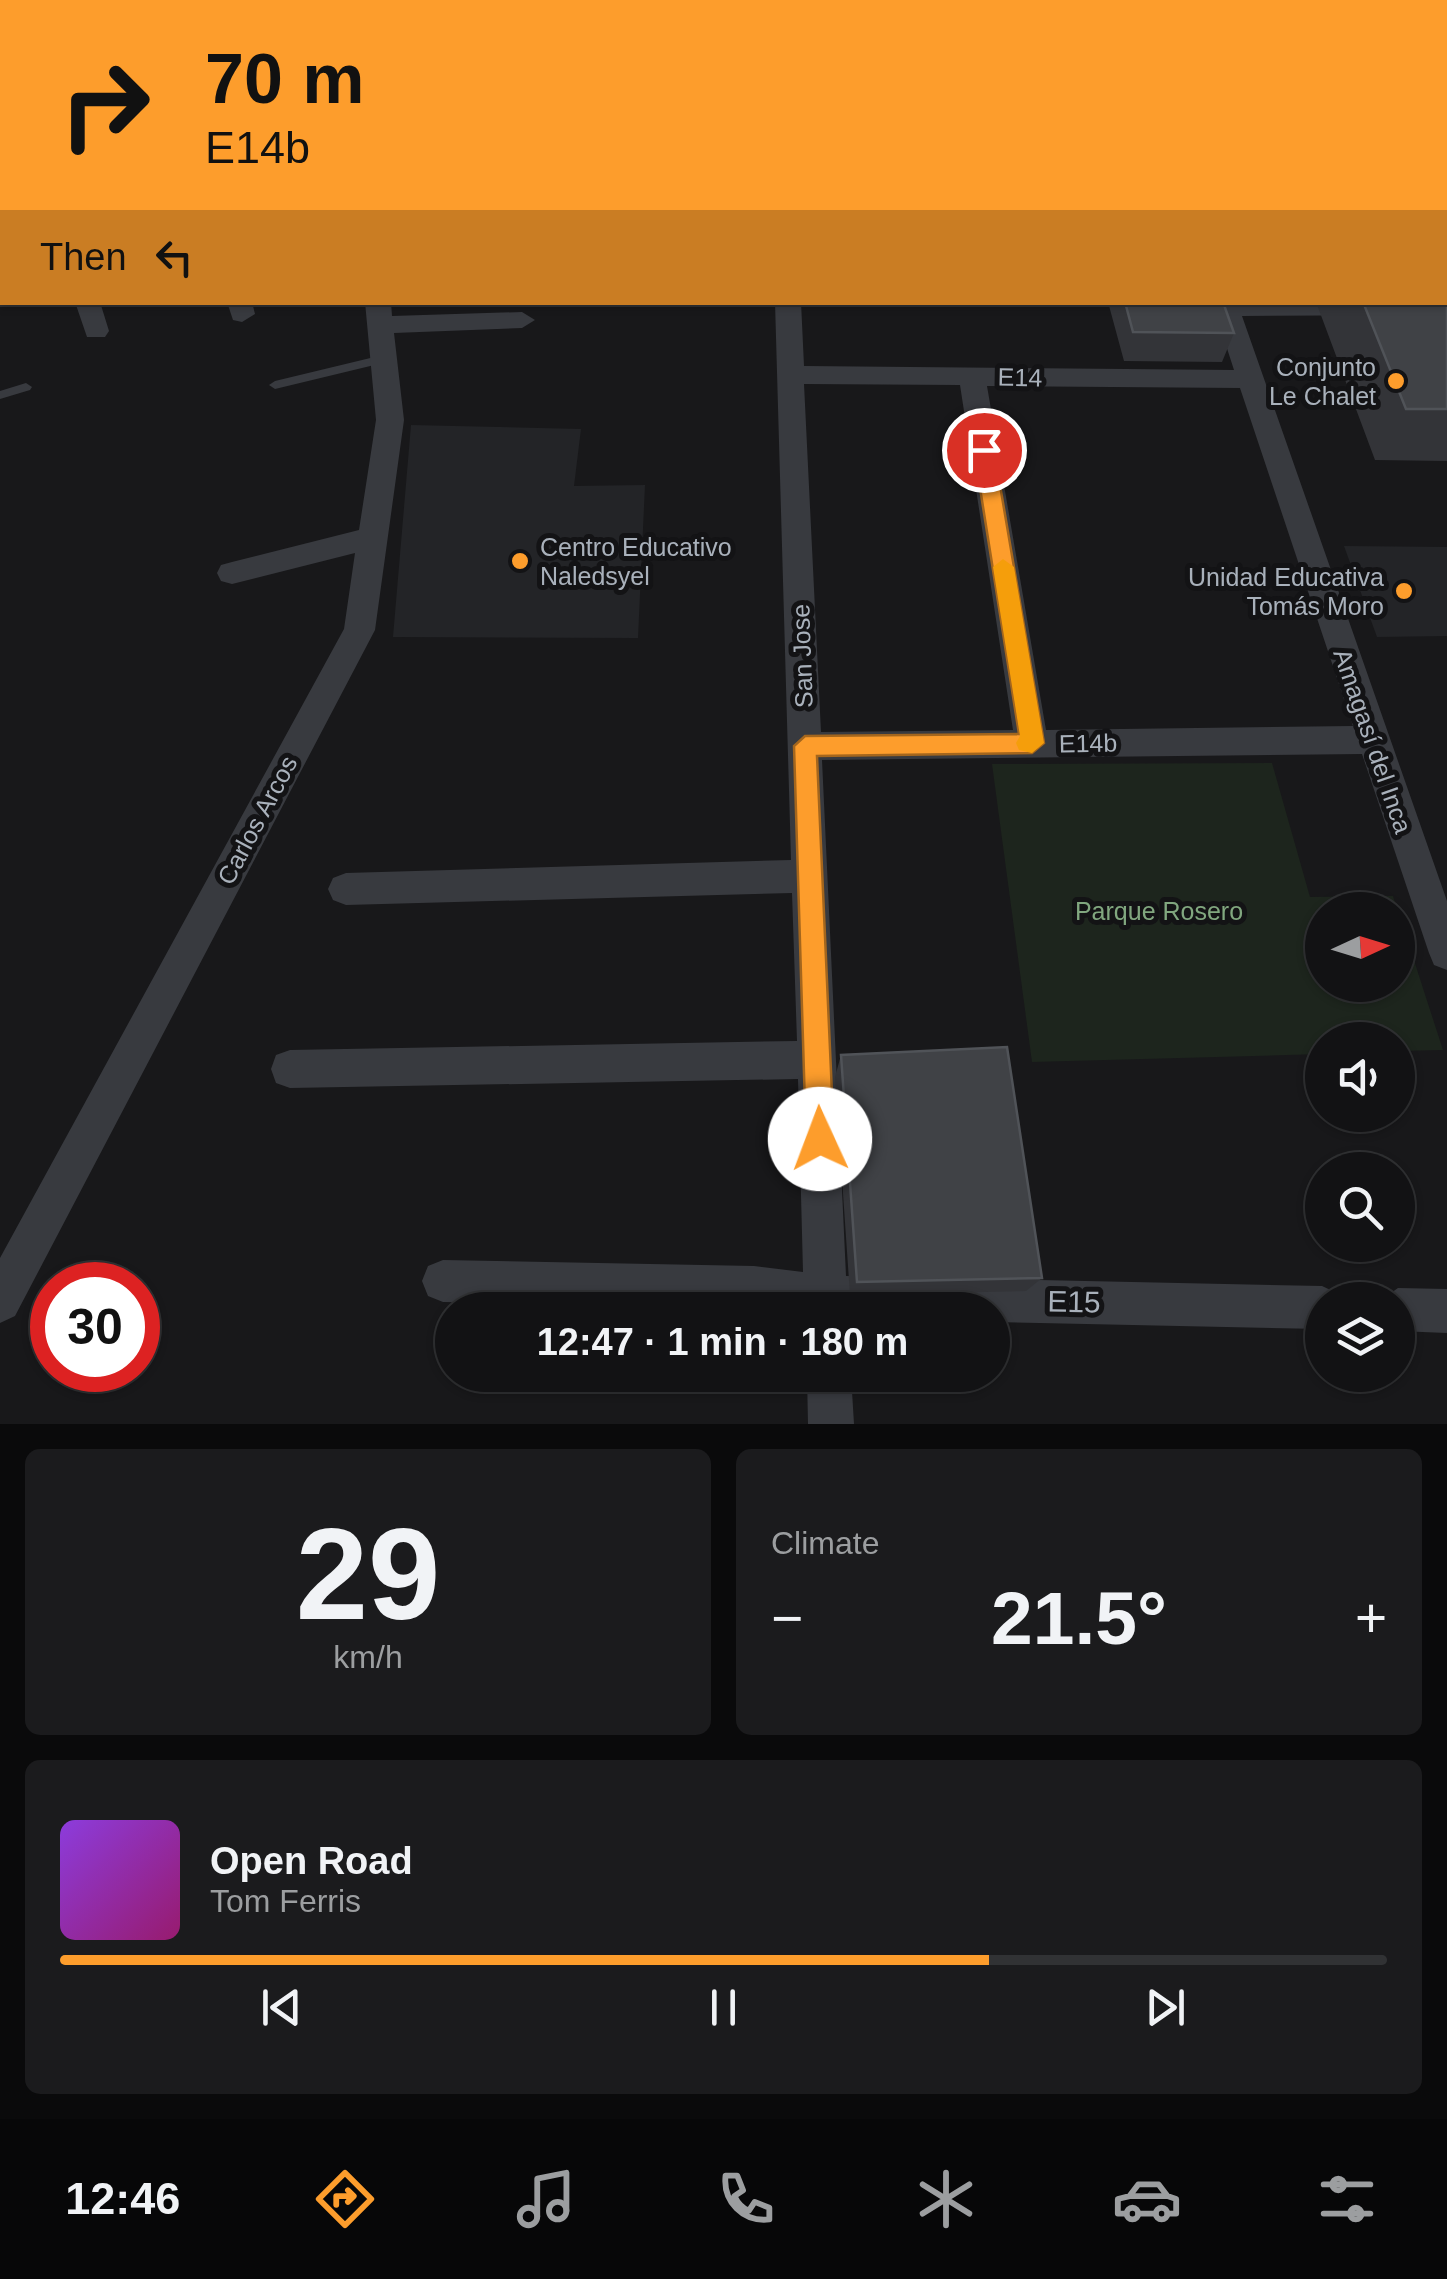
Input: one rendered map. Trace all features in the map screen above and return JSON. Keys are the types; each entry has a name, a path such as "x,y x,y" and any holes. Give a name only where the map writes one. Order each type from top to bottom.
{"street":[{"path":"89,305 96,331"},
{"name":"San Jose","path":"788,305 826,1292"},
{"path":"1224,305 1444,312"},
{"name":"Amagasí del Inca","path":"1224,305 1447,953"},
{"path":"1326,307 1342,344"},
{"path":"382,328 522,320"},
{"name":"Carlos Arcos","path":"0,1301 359,630 390,420 382,328"},
{"name":"E14","path":"791,376 1250,379"},
{"path":"972,376 1032,743"},
{"path":"232,573 370,539"},
{"name":"E14b","path":"805,746 1372,740"},
{"path":"346,888 810,876"},
{"path":"290,1069 817,1060"},
{"name":"E15","path":"443,1281 754,1286 778,1292"},
{"name":"E15","path":"1010,1305 1305,1308"},
{"path":"1415,1310 1447,1311"},
{"path":"830,1392 831,1424"}],"lane":[{"path":"275,385 382,328"},
{"path":"0,394 26,387"}],"shaded area":[{"name":"Centro Educativo Naledsyel","path":"411,425 581,429 574,486 645,485 638,638 393,637"},
{"name":"Unidad Educativa Tomás Moro","path":"1344,546 1447,547 1447,636 1377,637"}],"green space":[{"name":"Parque Rosero","path":"1272,763 1309,892 1305,892 1305,1002 1415,1002 1415,964 1443,1050 1415,1051 1415,1022 1305,1022 1305,1054 1032,1062 992,764"}],"building":[{"path":"1126,305 1224,305 1234,333 1133,332"},
{"path":"1364,305 1447,305 1447,409 1406,409"},
{"path":"1007,1047 1042,1278 857,1282 841,1055"}],"slow traffic":[{"path":"1003,567 1032,743 1027,743"}],"place":[{"name":"Conjunto Le Chalet","path":"1396,381"},
{"name":"Centro Educativo Naledsyel","path":"520,561"},
{"name":"Unidad Educativa Tomás Moro","path":"1404,591"}],"route":[{"path":"820,1139 805,746 1032,743 984,450"}]}
